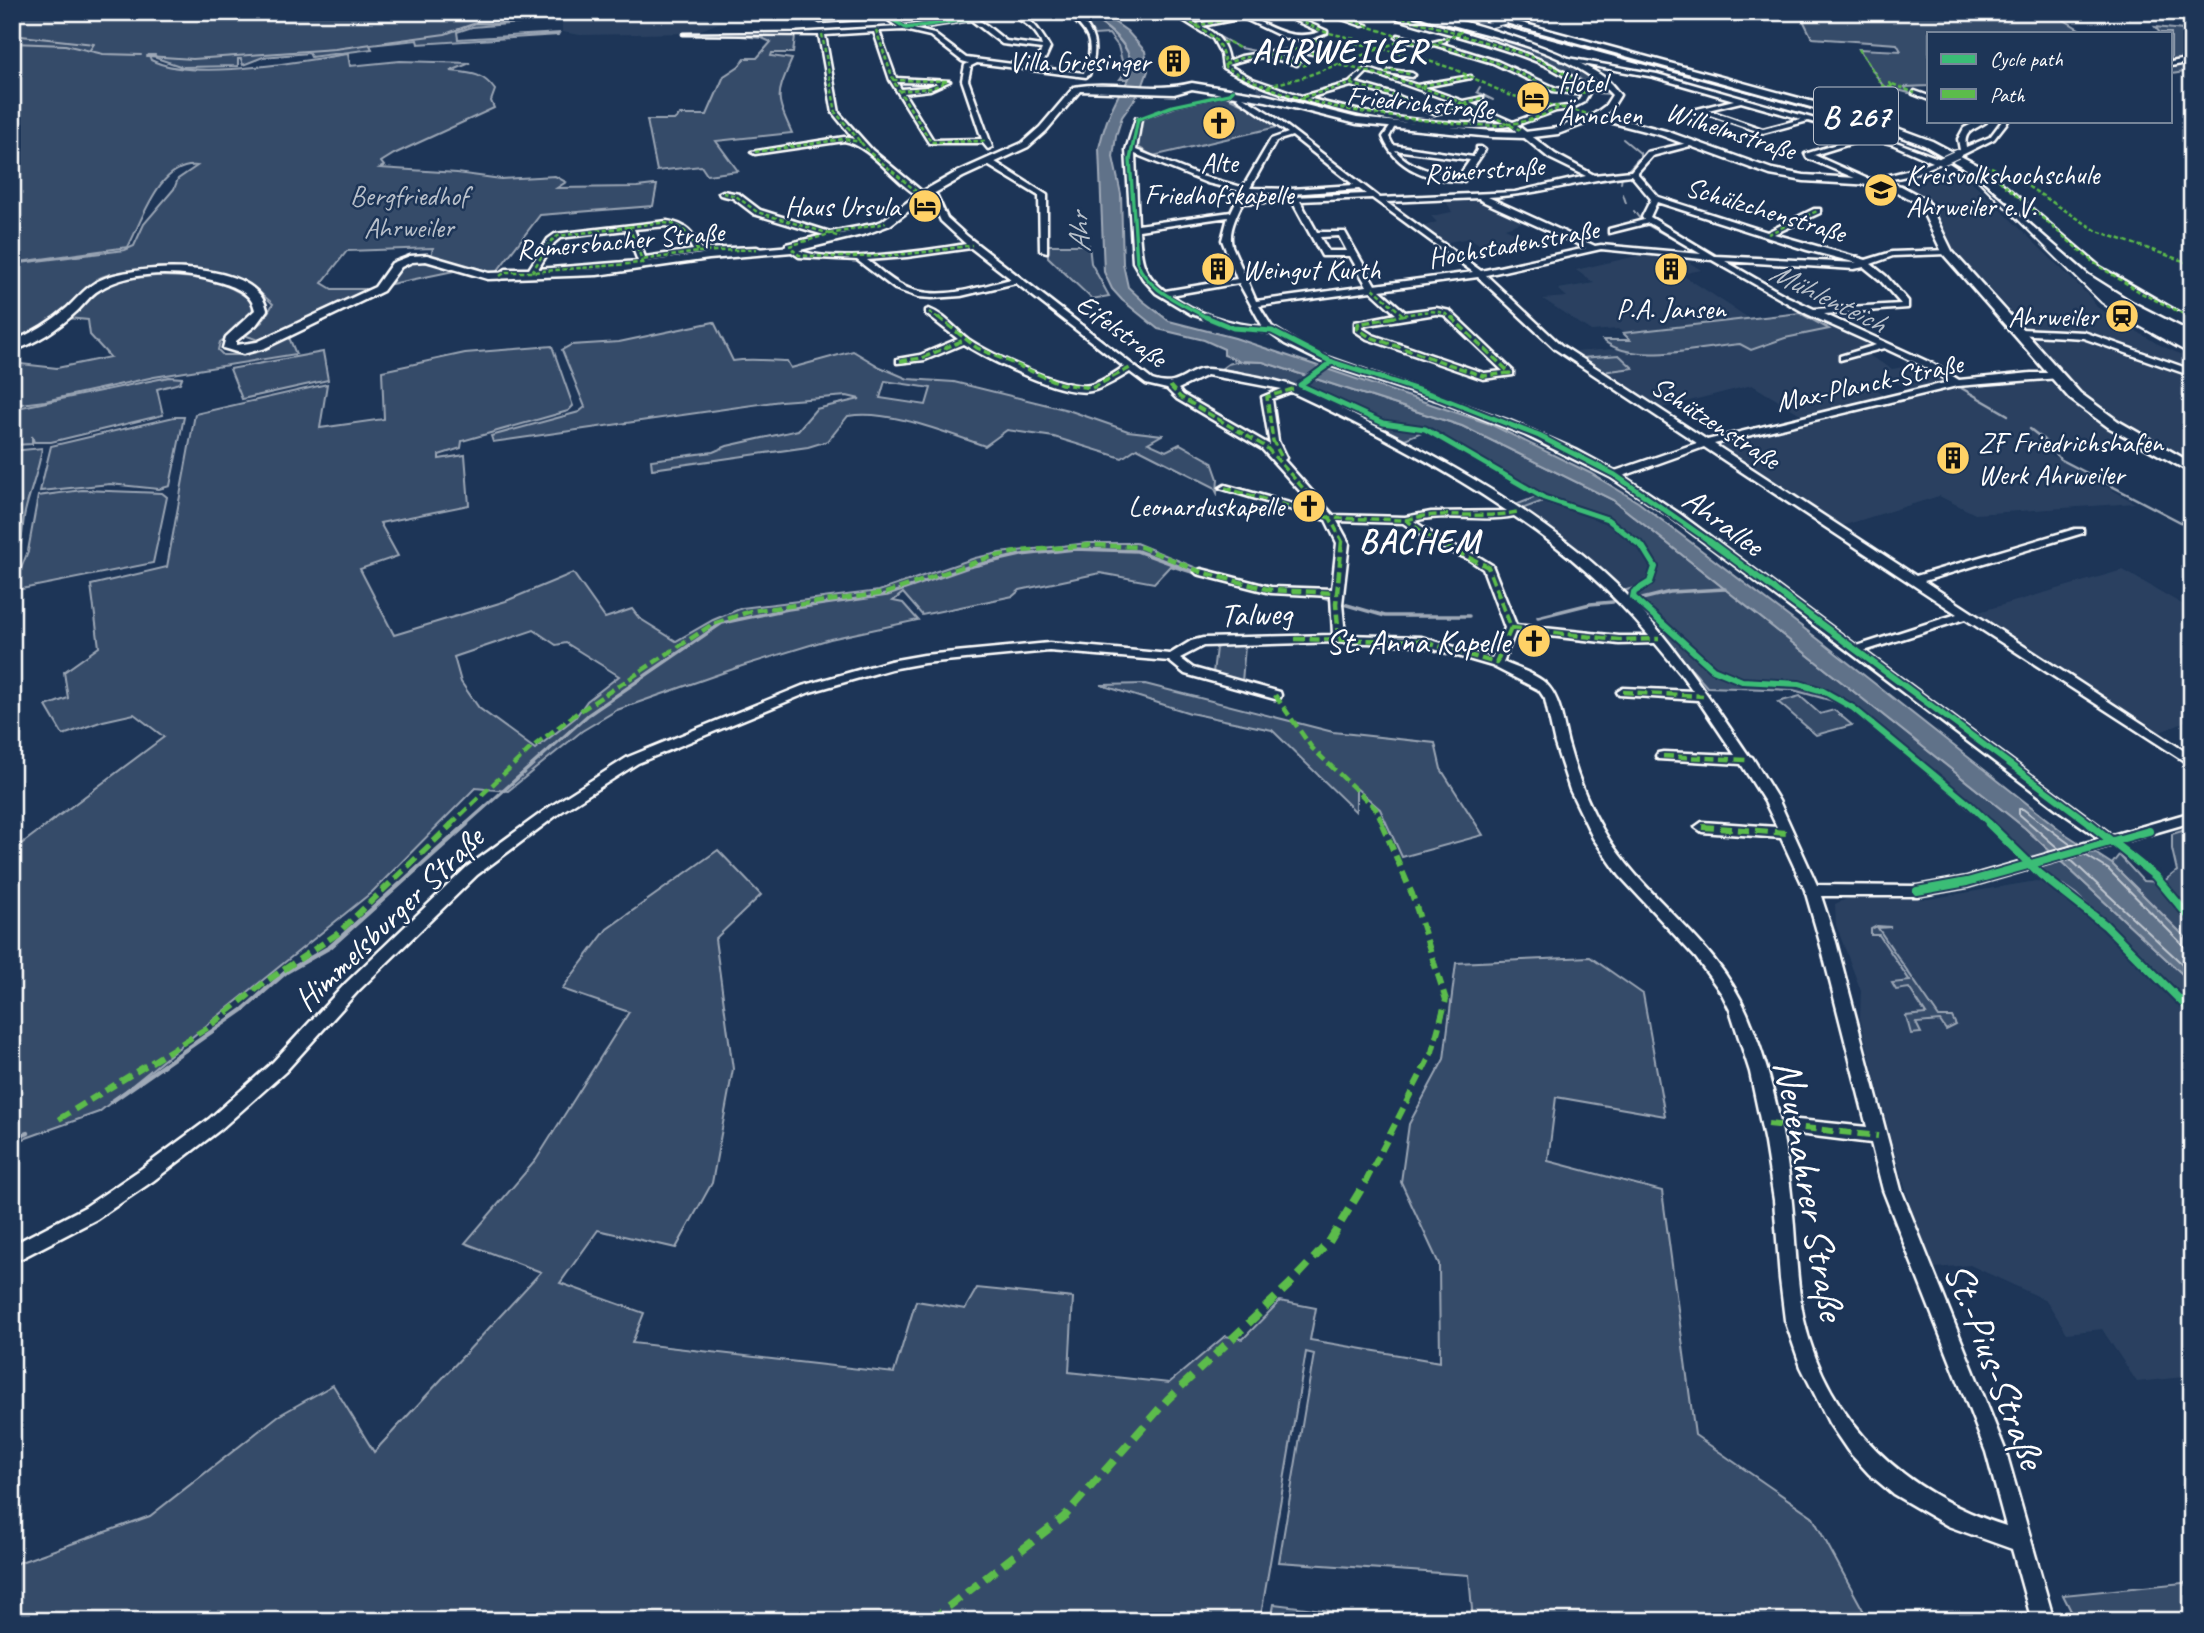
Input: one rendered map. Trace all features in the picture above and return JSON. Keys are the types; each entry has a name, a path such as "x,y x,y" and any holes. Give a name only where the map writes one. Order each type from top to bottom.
{"main road":[{"name":"B 267","path":"1470,12 1858,117 1928,143 1981,172 2095,270 2130,293 2192,326"},
{"path":"1085,81 1117,88 1160,91 1186,83 1253,88"},
{"name":"Ramersbacher Straße","path":"12,347 65,316 94,287 130,275 192,273 222,278 251,292 261,310 252,322 230,340 229,348 238,350 265,343 367,296 386,282 396,265 402,261 427,258 477,274 500,276 597,272 643,263 790,247 835,236 886,222 925,195 1033,138 1085,81"},
{"name":"Friedrichstraße","path":"1253,88 1357,121 1396,122 1525,135 1564,130 1597,116"},
{"name":"Wilhelmstraße","path":"1597,116 1650,130 1770,172 1804,178 1868,181 1902,190 1920,200 1947,252 2056,376 2100,416 2192,469"}],"street":[{"path":"964,12 1004,43 1046,48"},
{"path":"1010,12 1040,33 1046,48 1038,68"},
{"path":"820,19 885,15 906,29 932,35 957,57 974,63 1038,68 1085,81 1092,46 1091,32 1083,22 1068,12"},
{"path":"1173,12 1222,43 1239,48"},
{"path":"1232,12 1245,16 1279,35 1300,40 1325,32 1279,12"},
{"path":"1195,26 1267,12"},
{"path":"1325,12 1364,25"},
{"path":"1338,17 1362,12"},
{"path":"1382,12 1488,43 1550,68 1581,85 1586,93"},
{"path":"1413,12 1562,59 1590,73 1614,91 1616,98 1597,116"},
{"path":"686,34 906,29 970,19"},
{"path":"1435,44 1460,33 1508,20"},
{"path":"876,30 893,80 931,142 986,141"},
{"name":"Eifelstraße","path":"822,33 836,113 869,152 925,195 933,196 953,229 1130,368 1152,384 1170,386 1180,397 1266,447 1285,466"},
{"path":"1402,38 1421,44 1435,44 1494,62 1555,90 1586,93"},
{"path":"1222,43 1226,53 1225,64"},
{"path":"1461,52 1488,43"},
{"path":"1303,50 1327,55 1336,51"},
{"path":"1225,64 1278,51"},
{"path":"1255,52 1294,60 1311,53"},
{"path":"1562,59 1638,71 1869,136 1941,161"},
{"path":"2172,64 2192,60"},
{"path":"974,63 968,65 965,80 992,160 1043,195 1044,250"},
{"path":"1225,64 1253,88 1303,97 1396,122 1513,124 1561,107 1569,108 1582,101 1586,93"},
{"path":"1514,72 1550,68"},
{"path":"1382,75 1394,69 1412,75"},
{"path":"1351,84 1366,70 1462,103 1513,124 1552,156 1593,177"},
{"path":"1415,87 1469,77"},
{"path":"893,80 947,81 932,88 899,92"},
{"path":"1303,97 1351,84 1389,94 1434,112 1481,98"},
{"name":"Schützenstraße","path":"1253,88 1239,97 1264,112 1480,274 1558,347 2192,762"},
{"path":"1915,93 1927,96"},
{"path":"1679,115 1742,100"},
{"path":"1425,110 1396,122 1386,137 1390,147 1420,172 1461,179 1481,150 1479,148"},
{"path":"1701,110 1763,131 1808,119"},
{"path":"1138,119 1130,155 1137,262 1141,274 1164,294 1222,323 1243,329 1272,331"},
{"path":"1960,152 1961,138 1966,129 1983,122"},
{"path":"1869,136 1809,154 1868,181 1941,161 1992,138 2004,122"},
{"path":"1272,331 1264,325 1253,304 1227,245 1227,230 1273,140 1292,134"},
{"path":"762,160 755,152 759,147 786,147 858,139"},
{"path":"1644,222 1656,199 1633,173 1650,154 1692,144"},
{"path":"1390,147 1475,159"},
{"path":"1130,155 1148,157 1221,185 1247,189 1272,192 1361,187"},
{"name":"Römerstraße","path":"1241,201 1480,196 1553,188 1593,177 1633,173"},
{"path":"723,193 736,196 757,212 835,236"},
{"path":"1480,196 1593,248"},
{"name":"Schülzchenstraße","path":"1656,199 1863,262"},
{"path":"1296,201 1325,254 1353,253"},
{"path":"1768,234 1817,211"},
{"path":"1135,228 1234,214"},
{"path":"1612,231 1644,222 1810,312 1930,366 1954,384"},
{"path":"532,272 558,236 655,224 686,230 698,246"},
{"path":"629,227 643,263"},
{"path":"1314,235 1342,234 1373,288 1403,316"},
{"path":"790,247 799,255 860,259 925,254 972,245"},
{"path":"500,276 506,272 643,263 698,246 757,249"},
{"name":"Hochstadenstraße","path":"1253,304 1480,274 1593,248 1854,267 1892,254 1947,252"},
{"path":"540,258 550,257"},
{"path":"860,259 897,286 918,294 947,294 1016,280"},
{"path":"1810,312 1905,306 1894,288 1863,262"},
{"path":"1164,294 1244,280"},
{"path":"1436,311 1447,313 1510,373 1483,376 1370,337 1357,329 1358,324 1364,321 1403,316 1436,311"},
{"path":"929,312 939,316 964,340 1013,366 1079,389 1091,388 1130,368"},
{"name":"Ahrallee","path":"1272,331 1325,359 1436,396 1539,436 1615,475 1676,516 2066,809 2101,832"},
{"path":"2020,332 2050,333 2115,353 2128,351 2192,373"},
{"path":"900,361 922,358 964,340"},
{"path":"1843,358 1881,346"},
{"name":"St.-Pius-Straße","path":"1170,386 1187,383 1206,372 1293,389 1395,439 1517,512 1586,564 1623,598 1703,696 1772,801 1812,890 1892,1190 1996,1452 2043,1621"},
{"name":"Max-Planck-Straße","path":"1615,475 1703,444 1954,384 2056,376"},
{"path":"1293,389 1267,397 1273,441 1285,466 1331,517 1343,543 1337,598 1339,638"},
{"path":"1225,488 1331,517 1406,520 1421,516 1485,518 1517,512"},
{"path":"1406,520 1439,543 1488,567 1509,623 1496,663"},
{"path":"1913,581 2079,531"},
{"path":"1200,572 1271,590 1337,598"},
{"path":"1856,650 1966,615"},
{"path":"1509,623 1619,640 1659,639"},
{"name":"Talweg","path":"1275,695 1189,671 1172,658 1203,642 1339,638 1422,641 1496,663"},
{"name":"Himmelsburger Straße","path":"12,1255 91,1213 215,1124 279,1067 352,987 472,871 556,809 633,760 806,689 924,659 1049,647 1172,658"},
{"name":"Neuenahrer Straße","path":"1496,663 1534,681 1549,694 1564,756 1597,830 1622,870 1702,954 1738,1011 1752,1053 1781,1184 1793,1311 1813,1371 1836,1419 1866,1457 1905,1492 1959,1521 2020,1541"},
{"path":"1623,692 1703,696"},
{"path":"1663,756 1747,760"},
{"path":"1812,890 1917,891 1967,882 2192,817"},
{"path":"1702,827 1787,833"},
{"path":"1798,1127 1878,1136"}],"shaded area":[{"path":"630,12 689,14 725,20 690,33 580,35 562,32 562,24 567,16"},
{"path":"1961,171 2087,294 2097,307 2156,343 2192,360 2192,461 2123,423 2098,406 2069,380 2034,336 1947,242 1934,201 1905,185"},
{"path":"1445,199 1477,199 1526,221 1505,228 1532,241 1491,252 1470,238 1442,243 1422,227 1437,222 1431,216 1452,212"},
{"name":"P.A. Jansen","path":"1645,254 1682,258 1701,270 1681,274 1750,319 1623,333 1618,329 1591,331 1543,299 1567,297 1558,289 1594,283 1576,270"},
{"path":"1836,329 1885,350 1868,355 1892,369 1915,365 1944,382 1910,390 1887,377 1865,381 1886,396 1802,415 1752,385 1658,409 1602,372 1632,368 1619,355 1581,358 1574,352 1613,349 1645,354 1740,344 1751,350 1785,338"},
{"path":"2037,380 2051,383 2082,411 2125,438 2056,448 2044,442 2050,454 2135,503 1975,514 1939,496 1838,527 1714,447 1950,387"},
{"path":"1546,500 1606,520 1646,553 1652,562 1648,578 1635,588 1623,591 1562,539 1519,510"},
{"path":"2123,570 2192,610 2192,718 2156,734 1972,614"},
{"path":"2036,881 2063,885 2076,894 2192,1006 2192,1376 2137,1382 2102,1329 2067,1333 2046,1300 1970,1265 1934,1268 1912,1210 1860,1018 1861,991 1836,925 1835,904 1849,898 1928,899"}],"green space":[{"name":"Bergfriedhof Ahrweiler","path":"12,12 630,12 572,15 534,22 472,27 457,32 458,39 559,33 558,35 418,44 417,40 370,45 372,49 311,57 309,53 263,57 243,65 241,59 238,59 238,66 183,67 149,55 151,60 170,66 219,70 348,54 350,66 400,61 470,63 451,71 471,73 486,80 495,90 491,101 494,108 394,154 381,162 384,166 380,168 501,179 555,176 566,182 557,188 657,185 653,206 540,215 495,274 431,256 433,248 347,251 322,283 332,289 373,289 261,341 244,335 262,322 273,304 250,285 222,274 156,270 104,276 95,281 59,318 12,344 12,264 125,250 134,246 144,224 174,189 178,179 197,166 184,167 162,182 146,208 128,247 12,263"},
{"path":"1071,12 1093,19 1104,26 1124,46 1132,69 1128,79 1120,79 1125,72 1118,46 1109,34 1094,35 1086,22"},
{"path":"1799,12 2051,12 2084,32 1927,32 1927,86 1905,87 1909,93 1883,86 1859,49 1901,51 1897,44 1812,38"},
{"path":"2051,12 2157,12 2172,20"},
{"path":"2155,27 2183,30 2192,42 2192,71 2172,74 2172,32 2159,32"},
{"path":"1485,33 1570,63 1612,94 1595,93 1580,79 1547,61 1476,35"},
{"path":"740,36 795,36 793,53 772,53 771,56 792,59 780,89 780,103 792,133 716,141 738,171 707,175 701,166 657,171 647,120 674,120 680,115 707,115 724,76 739,66 745,58 757,58 771,42 762,38"},
{"path":"1226,96 1259,112 1277,127 1153,156 1135,145 1140,120 1176,107"},
{"path":"1356,188 1366,195 1247,200 1253,191"},
{"path":"1048,245 1089,245 1091,263 1109,296 1092,299 1048,257"},
{"path":"418,261 454,271 391,284 401,265"},
{"path":"156,276 207,280 229,287 253,301 252,316 238,323 242,325 220,342 218,350 223,355 241,355 288,335 296,354 154,377 45,401 12,405 12,363 57,368 110,357 90,335 88,320 67,318 88,298 106,286 127,279"},
{"path":"1800,313 1829,329 1785,338 1751,350 1740,344 1668,353 1631,352 1616,348 1603,340 1630,340 1623,333"},
{"path":"714,322 733,361 787,361 791,368 853,351 908,379 954,382 1068,410 1128,431 1162,435 1148,443 1166,451 1180,444 1212,462 1218,479 1217,493 1214,487 1137,448 1122,458 1054,437 1007,430 985,446 899,419 864,415 848,416 828,441 808,447 652,469 651,460 713,452 727,446 798,430 816,409 860,399 847,396 781,401 493,442 491,436 579,412 585,407 562,350 571,345 619,342","holes":["885,381 931,388 926,405 880,398"]},
{"path":"552,346 573,406 568,411 462,441 461,448 439,455 439,459 465,455 469,505 380,523 398,556 360,569 394,635 506,601 573,573 605,618 632,609 639,618 676,641 713,620 742,608 879,591 975,558 999,553 1088,543 1136,543 1199,569 1196,574 1170,566 1154,583 1100,573 1020,590 1013,596 922,615 903,593 893,601 903,603 918,620 830,639 742,666 617,710 582,731 508,791 475,788 372,892 99,1112 12,1143 12,851 164,737 134,714 63,735 46,706 68,698 64,672 99,647 91,585 167,567 195,414 327,384 320,428 384,419 382,371 465,353","holes":["534,630 556,645 566,643 619,676 587,701 575,718 535,749 479,708 461,682 454,657"]},
{"path":"323,352 328,380 242,399 230,369"},
{"path":"1619,355 1633,368 1602,372 1581,358"},
{"path":"1240,361 1263,362 1462,426 1613,500 2025,828 2192,983 2192,1006 2076,894 2063,885 2050,881 1934,778 1851,710 1833,701 1793,690 1707,687 1623,591 1644,582 1650,574 1652,562 1638,544 1606,520 1546,500 1519,510 1513,506 1539,496 1424,431 1405,439 1311,394 1217,372 1228,364"},
{"path":"169,377 182,378 180,383 157,389 163,415 51,442 34,442 32,436 32,444 13,445 12,409"},
{"path":"174,417 184,417 170,486 159,489 110,484 40,491 51,446"},
{"path":"42,448 25,512 21,543 12,558 12,451"},
{"path":"82,490 162,493 167,497 153,563 12,591 28,551 38,496"},
{"path":"1245,646 1242,682 1213,673 1216,648"},
{"path":"1145,684 1333,732 1435,743 1441,769 1483,835 1402,857 1380,809 1356,788 1356,812 1272,730 1190,713 1101,685"},
{"path":"1800,696 1820,714 1834,710 1852,725 1816,735 1778,702"},
{"path":"2192,828 2192,944 2112,864 2119,855 2143,881 2163,882 2177,871 2172,834"},
{"path":"718,850 761,895 715,939 733,1069 712,1183 676,1248 598,1230 560,1283 644,1313 632,1343 894,1373 916,1301 965,1309 977,1288 1073,1298 1069,1372 1169,1383 1225,1336 1243,1339 1280,1301 1316,1308 1310,1340 1440,1362 1439,1264 1401,1182 1409,1124 1444,1059 1456,963 1590,957 1643,994 1665,1116 1556,1097 1548,1161 1662,1191 1695,1435 1812,1516 1869,1621 1473,1621 1469,1575 1279,1562 1314,1354 1306,1352 1260,1621 12,1621 12,1565 150,1516 278,1416 333,1385 374,1452 541,1272 465,1243 536,1160 629,1012 562,989 607,929"},
{"path":"1877,926 1891,927 1878,928 1939,1017 1952,1017 1956,1025 1946,1030 1940,1021 1916,1023 1921,1033 1911,1034 1906,1016 1926,1014 1909,988 1896,990 1892,983 1910,981 1879,935 1871,935 1871,929"},
{"path":"2192,1582 2192,1621 2076,1621 2063,1595"},
{"path":"1274,1604 1330,1611 1331,1621 1271,1621"}],"water":[{"path":"1081,12 1104,15 1127,31 1145,51 1148,71 1141,90 1122,117 1113,157 1121,194 1123,264 1128,287 1143,301 1169,321 1235,338 1490,424 1590,473 1638,502 1818,639 2067,835 2112,864 2192,944 2192,983 2025,828 1613,500 1462,426 1263,362 1240,361 1224,355 1224,349 1204,340 1158,329 1122,300 1112,289 1104,272 1099,148 1112,109 1130,76 1131,63 1123,44 1116,36"}],"waterway":[{"path":"147,56 193,59 335,49 445,34 476,23 497,24 546,15 608,12"},
{"path":"1509,19 1520,12"},
{"name":"Mühlenteich","path":"1208,30 1236,46"},
{"path":"12,35 94,44 89,51"},
{"path":"12,43 65,45 89,51"},
{"name":"Mühlenteich","path":"1240,48 1255,51"},
{"name":"Mühlenteich","path":"1276,51 1292,48"},
{"path":"89,51 103,54 141,55"},
{"name":"Mühlenteich","path":"1480,87 1477,92 1493,100"},
{"name":"Mühlenteich","path":"1623,139 1640,153 1640,157 1629,169"},
{"name":"Mühlenteich","path":"1621,183 1622,174"},
{"name":"Mühlenteich","path":"1623,194 1626,203"},
{"name":"Mühlenteich","path":"1634,211 1642,222 1816,318"},
{"name":"Mühlenteich","path":"1816,318 1834,326"},
{"name":"Mühlenteich","path":"1918,363 2008,415"},
{"name":"Mühlenteich","path":"2030,429 2043,439 2060,459 2192,528"},
{"path":"465,825 588,715 722,623 788,609 887,595 968,567 1021,555 1075,549 1137,551 1200,574"},
{"path":"1214,578 1268,592"},
{"path":"1638,600 1670,592 1725,589"},
{"path":"1317,595 1333,600"},
{"path":"1538,617 1590,604 1613,602"},
{"path":"1340,603 1385,616 1469,616"},
{"path":"111,1102 244,1009 286,972 330,947 467,824"},
{"path":"12,1138 28,1133"}],"tunnel":[{"path":"1293,59 1298,57"},
{"path":"1257,88 1261,87"}],"railway":[{"path":"1452,12 1852,120 1927,148 1977,180 2101,303 2122,317"},
{"path":"2122,317 2192,356"}],"marked path":[{"path":"1173,12 1216,38 1221,44 1225,67 1274,91 1302,99 1362,112 1493,126 1524,122 1561,107"},
{"path":"1325,12 1421,44 1435,44 1463,31"},
{"path":"1342,17 1362,12"},
{"path":"1382,12 1458,33"},
{"path":"1195,26 1245,16"},
{"path":"1291,17 1325,32 1355,39"},
{"path":"876,30 894,82 931,142 986,141"},
{"path":"822,34 836,113 869,152 922,196"},
{"path":"1456,34 1506,49 1548,66 1579,84 1586,93"},
{"path":"1268,86 1304,77 1406,39"},
{"path":"1299,40 1367,45 1419,58 1454,69 1509,95 1597,116"},
{"path":"1222,43 1229,42 1239,48"},
{"path":"1435,44 1495,62 1555,90 1586,93"},
{"path":"1225,64 1241,58 1318,46"},
{"path":"1859,49 1883,86 1893,88 1890,83 1894,83 1915,93"},
{"path":"1311,53 1327,55 1336,51"},
{"path":"1269,55 1305,65 1301,66"},
{"path":"1339,65 1377,73 1477,108 1522,131"},
{"path":"1385,73 1393,70 1412,75"},
{"path":"1415,87 1469,77"},
{"path":"1303,97 1351,84 1354,79"},
{"path":"893,80 947,81"},
{"path":"899,91 932,88 947,81"},
{"path":"1351,84 1389,94 1434,112 1481,98"},
{"path":"755,152 844,139 861,142"},
{"path":"1988,166 1986,169 2094,263 2143,294 2192,318"},
{"path":"1991,167 2015,178 2097,231 2192,264"},
{"path":"723,193 736,196 757,212 840,237"},
{"path":"1768,234 1817,211"},
{"path":"629,227 659,223 681,227 689,233 698,252 642,260 641,263 532,272 551,241 558,236 629,227 640,256 642,260 644,265"},
{"path":"789,246 830,234 886,223"},
{"path":"792,249 799,255 864,258 907,255 972,245"},
{"path":"698,252 757,249"},
{"path":"500,276 506,272 532,272"},
{"path":"1373,288 1403,315 1436,311 1447,313 1510,373 1483,376 1370,337 1358,329 1358,324 1403,315"},
{"path":"929,312 977,348 1026,372 1061,384 1092,388 1130,368"},
{"path":"900,361 922,358 964,340"},
{"path":"1170,386 1180,397 1266,447 1330,518 1343,543 1336,604 1339,638"},
{"path":"1281,456 1273,441 1267,397 1293,389"},
{"path":"1225,488 1330,518 1406,520 1439,543 1488,567 1511,628 1496,663 1421,641 1295,639"},
{"path":"1406,520 1431,515 1489,516 1517,512"},
{"path":"59,1119 207,1028 268,980 337,934 531,748 577,713 713,624 751,611 886,593 987,558 1021,551 1090,545 1141,547 1201,572 1271,590 1338,593"},
{"path":"1511,628 1619,640 1659,639"},
{"path":"1623,692 1703,696"},
{"path":"930,1621 1064,1517 1168,1399 1289,1285 1329,1242 1348,1214 1432,1052 1446,1000 1412,894 1376,809 1312,748 1275,695"},
{"path":"1663,756 1747,760"},
{"path":"1702,827 1787,833"},
{"path":"1768,1124 1878,1136"}],"cycle path":[{"path":"810,12 820,20 885,15 906,28 970,19"},
{"path":"1233,90 1229,94 1173,106 1138,119 1130,160 1137,262 1141,274 1149,283 1210,319 1233,328 1272,331 1332,362 1436,396 1539,436 1615,475 1676,516 2121,847 2155,876 2192,920"},
{"path":"1332,362 1300,385 1383,423 1425,429 1544,498 1607,519 1642,546 1654,562 1650,582 1634,592 1633,597 1713,669 1742,681 1799,684 1823,691 1853,708 1969,804 2040,874 2105,925 2192,1012"},
{"path":"1917,891 1967,882 2149,831"}],"place":[{"name":"Villa Griesinger","path":"1174,61"},
{"name":"Hotel Ännchen","path":"1533,98"},
{"name":"Alte Friedhofskapelle","path":"1219,123"},
{"name":"Kreisvolkshochschule Ahrweiler e.V.","path":"1881,190"},
{"name":"Haus Ursula","path":"925,206"},
{"name":"Weingut Kurth","path":"1218,269"},
{"name":"P.A. Jansen","path":"1671,269"},
{"name":"Ahrweiler","path":"2122,316"},
{"name":"ZF Friedrichshafen Werk Ahrweiler","path":"1953,458"},
{"name":"Leonarduskapelle","path":"1309,506"},
{"name":"St. Anna Kapelle","path":"1534,641"}],"district":[{"name":"AHRWEILER","path":"1340,50"},
{"name":"BACHEM","path":"1420,540"}],"water label":[{"name":"Ahr","path":"1079,233"}]}
